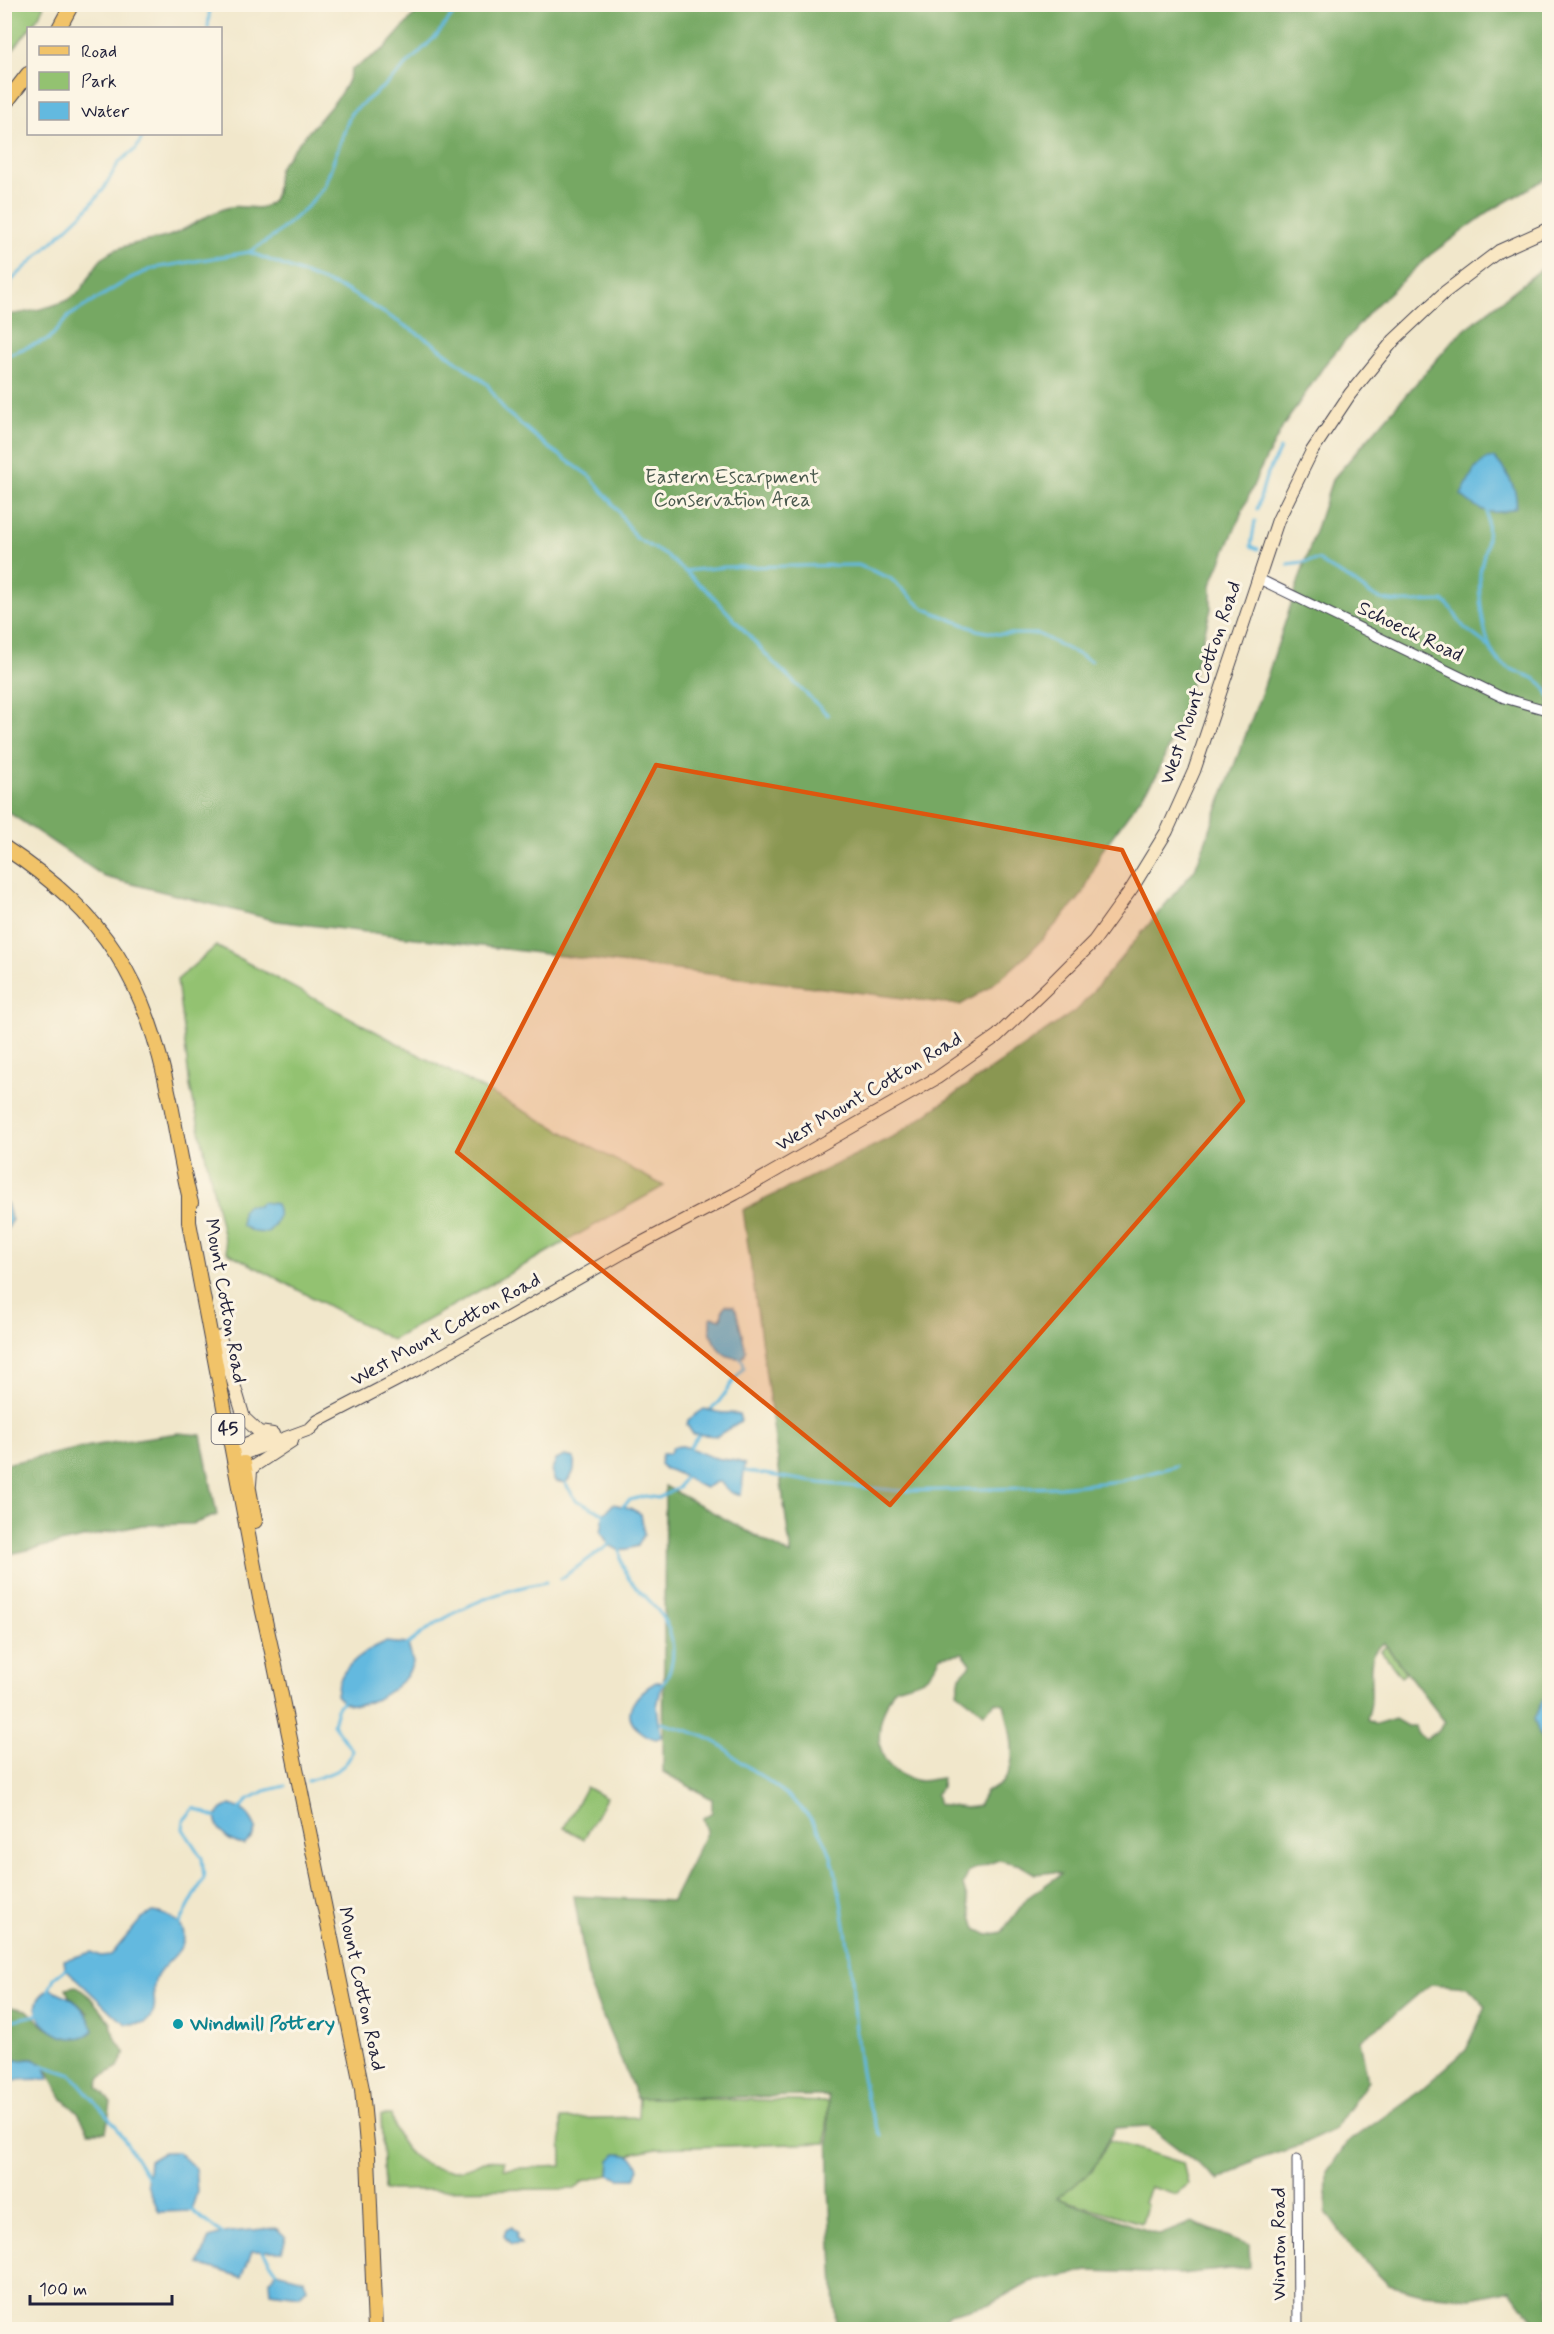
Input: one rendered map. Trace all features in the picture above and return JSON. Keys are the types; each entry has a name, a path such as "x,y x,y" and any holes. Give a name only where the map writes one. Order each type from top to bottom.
{"main road":[{"path":"59,27 72,4"},
{"path":"4,105 27,75"},
{"name":"West Mount Cotton Road","path":"314,1425 418,1370 626,1251 735,1194 938,1078 997,1036 1094,941 1132,888 1167,831 1194,771 1278,520 1312,451 1350,393 1394,340 1445,292 1499,251 1550,228"},
{"name":"Mount Cotton Road","path":"4,847 46,876 82,909 111,946 134,985 157,1044 220,1337 260,1598 362,2089 369,2156 375,2330"},
{"name":"Mount Cotton Road","path":"189,1196 189,1222 237,1452 250,1493 268,1602 274,1661"},
{"path":"220,1337 244,1418 259,1432 273,1434"},
{"path":"237,1452 273,1434 305,1423 314,1425"},
{"path":"237,1452 314,1425"},
{"path":"250,1493 250,1478 254,1466 314,1425"}],"street":[{"name":"Schoeck Road","path":"1257,578 1504,698 1550,711"},
{"name":"Winston Road","path":"1297,2159 1298,2330"}],"highlighted area":[{"path":"656,765 1122,850 1243,1101 890,1505 457,1152"}],"green space":[{"path":"5,4 44,5 39,16 30,27 27,27 27,32 5,60"},
{"name":"Eastern Escarpment Conservation Area","path":"423,5 1549,5 1549,177 1490,211 1430,255 1375,306 1326,363 1284,425 1259,472 1211,585 1211,609 1185,706 1157,775 1101,852 1084,892 1077,901 1037,945 1008,972 960,1005 277,921 105,877 5,810 5,315 43,308 72,297 78,293 100,261 120,248 169,236 222,209 235,206 256,208 266,206 275,196 280,166 333,104 348,81 351,70 384,49"},
{"path":"1549,263 1550,1692 1542,1701 1541,1739 1550,1749 1549,2329 1539,2329 1511,2290 1471,2298 1423,2294 1389,2285 1353,2250 1326,2212 1327,2172 1346,2144 1417,2093 1466,2050 1486,2006 1468,1987 1430,1984 1392,2017 1360,2040 1368,2081 1334,2130 1296,2147 1256,2160 1219,2180 1148,2126 1115,2128 1092,2171 1057,2198 1160,2235 1192,2222 1249,2245 1250,2267 1181,2274 1088,2271 1029,2282 990,2304 950,2314 936,2329 836,2329 829,2187 828,2096 637,2098 589,1984 574,1896 672,1901 707,1831 703,1818 712,1812 712,1799 663,1772 665,1486 791,1555 743,1210 896,1135 1079,1008 1195,869 1263,689 1332,480 1458,335","holes":["1384,1643 1445,1722 1439,1730 1425,1739 1418,1734 1415,1726 1407,1726 1395,1719 1376,1725 1367,1720 1371,1703 1372,1661 1374,1654","963,1653 971,1664 960,1676 957,1692 984,1713 996,1702 1004,1704 1010,1728 1011,1766 1006,1777 998,1786 986,1791 978,1806 968,1808 939,1804 936,1794 941,1787 942,1778 915,1780 900,1774 889,1765 882,1754 880,1728 883,1714 895,1688 928,1676 941,1656","999,1860 1020,1865 1035,1874 1055,1872 1061,1874 1027,1898 1002,1932 988,1935 976,1929 963,1885 969,1871"]},
{"path":"216,946 664,1186 392,1340 227,1252 190,1086 177,980"},
{"path":"178,1433 201,1435 217,1515 193,1524 142,1525 5,1555 5,1464 90,1446"},
{"path":"1386,1646 1406,1673 1401,1677 1381,1651"},
{"path":"586,1787 606,1798 584,1839 564,1828"},
{"path":"76,1986 90,1997 111,2023 114,2037 125,2053 118,2067 101,2077 98,2087 111,2103 106,2132 89,2132 78,2113 63,2099 44,2065 33,2059 5,2061 5,2006 27,2010 45,2027 58,2034 88,2013 69,1996 66,1988"},
{"path":"639,2097 828,2102 826,2143 657,2148 636,2152 629,2156 622,2154 610,2160 609,2175 583,2181 575,2189 384,2190 381,2115 391,2115 400,2139 415,2158 437,2168 463,2169 489,2161 504,2161 504,2169 562,2166 561,2119 638,2117"},
{"path":"1109,2140 1183,2163 1188,2184 1176,2195 1150,2187 1144,2203 1147,2205 1142,2223 1056,2198 1092,2171"}],"water":[{"path":"1488,458 1495,458 1514,487 1516,507 1500,512 1487,511 1480,509 1461,495 1474,470"},
{"path":"4,1202 7,1203 12,1221 5,1233"},
{"path":"262,1202 276,1204 278,1212 275,1223 267,1233 254,1232 242,1226 242,1212 246,1205 258,1206"},
{"path":"726,1305 733,1306 736,1310 746,1351 744,1357 736,1358 723,1353 711,1335 710,1320 712,1317 721,1319 723,1308"},
{"path":"704,1409 739,1414 741,1421 717,1436 693,1434 687,1425 688,1420"},
{"path":"682,1446 711,1457 745,1464 741,1495 730,1492 720,1482 705,1488 665,1469 660,1464 662,1454 669,1454 673,1447"},
{"path":"565,1456 574,1458 574,1466 572,1475 565,1483 555,1481 551,1471 556,1460"},
{"path":"613,1504 630,1508 641,1514 644,1534 638,1546 620,1551 609,1545 601,1532 604,1514"},
{"path":"385,1642 408,1644 413,1663 406,1676 388,1692 370,1702 351,1704 343,1702 336,1695 346,1669 360,1656"},
{"path":"656,1682 661,1682 662,1685 657,1706 661,1737 656,1739 639,1730 630,1717 630,1710 638,1697"},
{"path":"1549,1692 1549,1749 1541,1739 1534,1719"},
{"path":"230,1805 246,1813 256,1828 252,1838 244,1845 233,1842 225,1836 217,1824 215,1818 222,1809"},
{"path":"152,1912 165,1915 177,1922 184,1933 184,1940 178,1951 162,1968 154,1983 155,2006 151,2017 145,2023 127,2024 114,2015 65,1968 64,1960 92,1952 100,1956 111,1955 142,1918"},
{"path":"50,1989 78,2004 87,2015 94,2030 82,2037 70,2038 57,2034 47,2027 39,2018 36,2008 40,1998"},
{"path":"33,2059 44,2065 49,2079 5,2080 5,2061"},
{"path":"164,2152 178,2152 195,2168 197,2192 191,2211 159,2212 147,2184 149,2161"},
{"path":"616,2154 627,2156 635,2161 639,2168 635,2179 620,2179 609,2175 610,2160"},
{"path":"512,2227 521,2244 511,2245 504,2236 506,2230"},
{"path":"276,2228 286,2237 282,2251 252,2251 242,2277 199,2264 209,2238 229,2232"},
{"path":"277,2272 304,2279 307,2288 300,2296 270,2292 269,2281"}],"waterway":[{"path":"208,27 210,4"},
{"path":"4,356 49,339 69,316 131,278 154,268 249,252 273,237 307,207 324,187 351,113 389,82 436,36 461,4"},
{"path":"4,327 11,281 86,210 103,190 119,162 136,149 143,135"},
{"path":"249,252 348,291 430,341 487,384 505,411 548,447 591,477 614,505 636,538 667,556 711,594 773,662 828,715"},
{"path":"1257,509 1266,477 1280,449"},
{"path":"1487,511 1487,538 1480,583 1483,621 1490,646 1494,656 1500,662 1535,679 1546,688 1550,697"},
{"path":"1255,521 1251,546 1258,549"},
{"path":"1288,564 1319,560 1371,594 1385,600 1443,601 1465,628 1489,647"},
{"path":"684,571 725,567 858,565 890,578 923,608 977,630 998,634 1038,634 1091,661"},
{"path":"712,1409 744,1368 740,1358"},
{"path":"690,1447 698,1436"},
{"path":"745,1471 820,1483 902,1491 1060,1487 1120,1481 1176,1466"},
{"path":"623,1506 630,1500 645,1496 658,1498 678,1488 684,1478"},
{"path":"565,1483 576,1500 604,1514 604,1518"},
{"path":"560,1579 609,1545 609,1542"},
{"path":"620,1551 629,1579 659,1612 672,1639 673,1658 662,1685"},
{"path":"407,1645 439,1622 472,1604 508,1591 546,1582"},
{"path":"338,1707 344,1700"},
{"path":"308,1781 341,1768 350,1758 352,1751 333,1724 337,1709"},
{"path":"661,1723 710,1739 721,1745 741,1763 776,1786 796,1803 813,1822 824,1840 836,1875 847,1939 862,2079 881,2135"},
{"path":"240,1809 249,1799 265,1791 285,1786"},
{"path":"179,1925 204,1878 202,1858 183,1829 184,1820 194,1808 217,1818"},
{"path":"48,1992 54,1978 67,1968"},
{"path":"4,2022 37,2015 39,2012"},
{"path":"42,2065 72,2075 116,2126 149,2179"},
{"path":"190,2209 224,2236"},
{"path":"261,2249 277,2272"}],"place":[{"name":"Windmill Pottery","path":"178,2024"}]}
